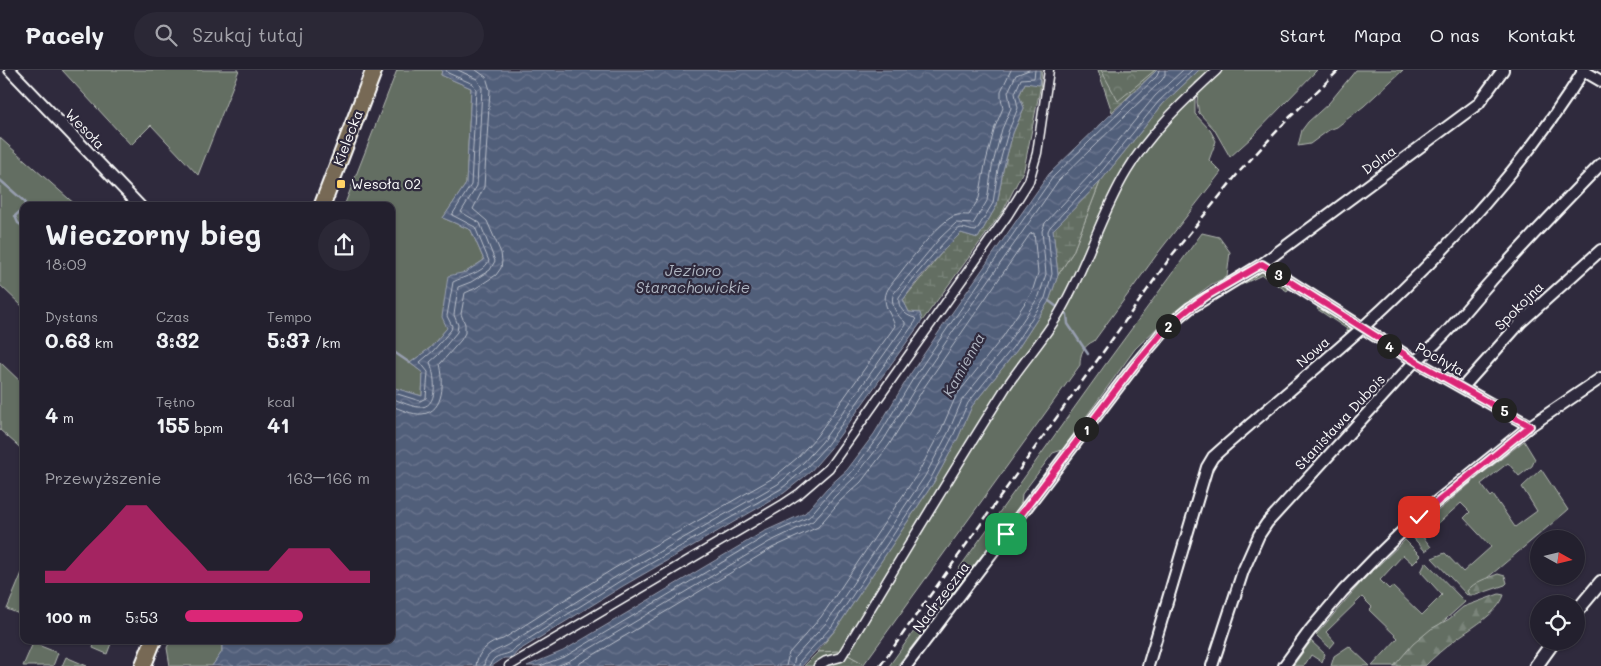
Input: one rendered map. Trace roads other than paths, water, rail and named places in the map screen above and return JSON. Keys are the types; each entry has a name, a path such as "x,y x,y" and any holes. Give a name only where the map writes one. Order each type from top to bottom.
{"main road":[{"name":"Kielecka","path":"324,202 374,70"},
{"path":"143,666 152,644"},
{"path":"149,666 157,644"}],"street":[{"name":"Wesoła","path":"10,70 136,202"},
{"path":"509,666 800,494 829,468 946,303 1029,181 1037,153 1048,70"},
{"path":"818,666 826,661 841,657 1005,389 1059,314 1075,284 1105,212 1139,151 1161,124 1217,70"},
{"name":"Dolna","path":"1262,264 1478,104 1503,70"},
{"path":"1584,70 1601,81"},
{"name":"Nowa","path":"1148,666 1210,462 1221,449 1398,294 1454,237 1511,172 1584,70"},
{"name":"Stanisława Dubois","path":"1212,666 1242,571 1262,529 1415,361 1442,336 1524,242 1601,164"},
{"name":"Spokojna","path":"1463,387 1521,322 1601,250"},
{"name":"Pochyła","path":"1262,264 1415,361 1530,426"},
{"name":"Nadrzeczna","path":"906,666 1149,346 1168,326 1190,308 1262,264"},
{"path":"1284,666 1311,629 1343,591 1419,517 1530,426 1601,378"},
{"path":"1585,601 1601,582"},
{"path":"1536,666 1548,650"}],"water":[{"name":"Jezioro Starachowickie","path":"442,70 1040,70 1039,85 1025,83 1019,95 1024,108 1013,133 1003,170 997,205 978,238 961,233 930,265 903,300 909,312 920,313 922,321 830,449 810,472 784,493 623,586 518,651 512,658 504,658 492,666 212,666 222,652 222,644 395,644 395,388 422,396 423,373 410,363 430,348 447,328 442,317 448,276 466,272 484,260 471,230 443,218 466,184 471,88 441,75"},
{"name":"Kamienna","path":"1157,70 1199,70 1163,104 1100,182 1053,230 1058,275 1049,301 1017,350 972,406 958,438 934,482 836,629 802,666 527,666 563,651 763,532 805,513 827,488 847,470 874,434 909,376 1049,174"}],"waterway":[{"path":"0,180 25,202"},
{"path":"20,212 15,216 20,224"},
{"path":"1049,301 1057,307"},
{"path":"1063,311 1067,314 1068,324 1088,354"},
{"path":"395,353 410,363"}],"railway":[{"path":"880,666 1172,255 1240,171 1289,118 1339,70"}],"place":[{"name":"Wesoła 02","path":"341,184"}]}
